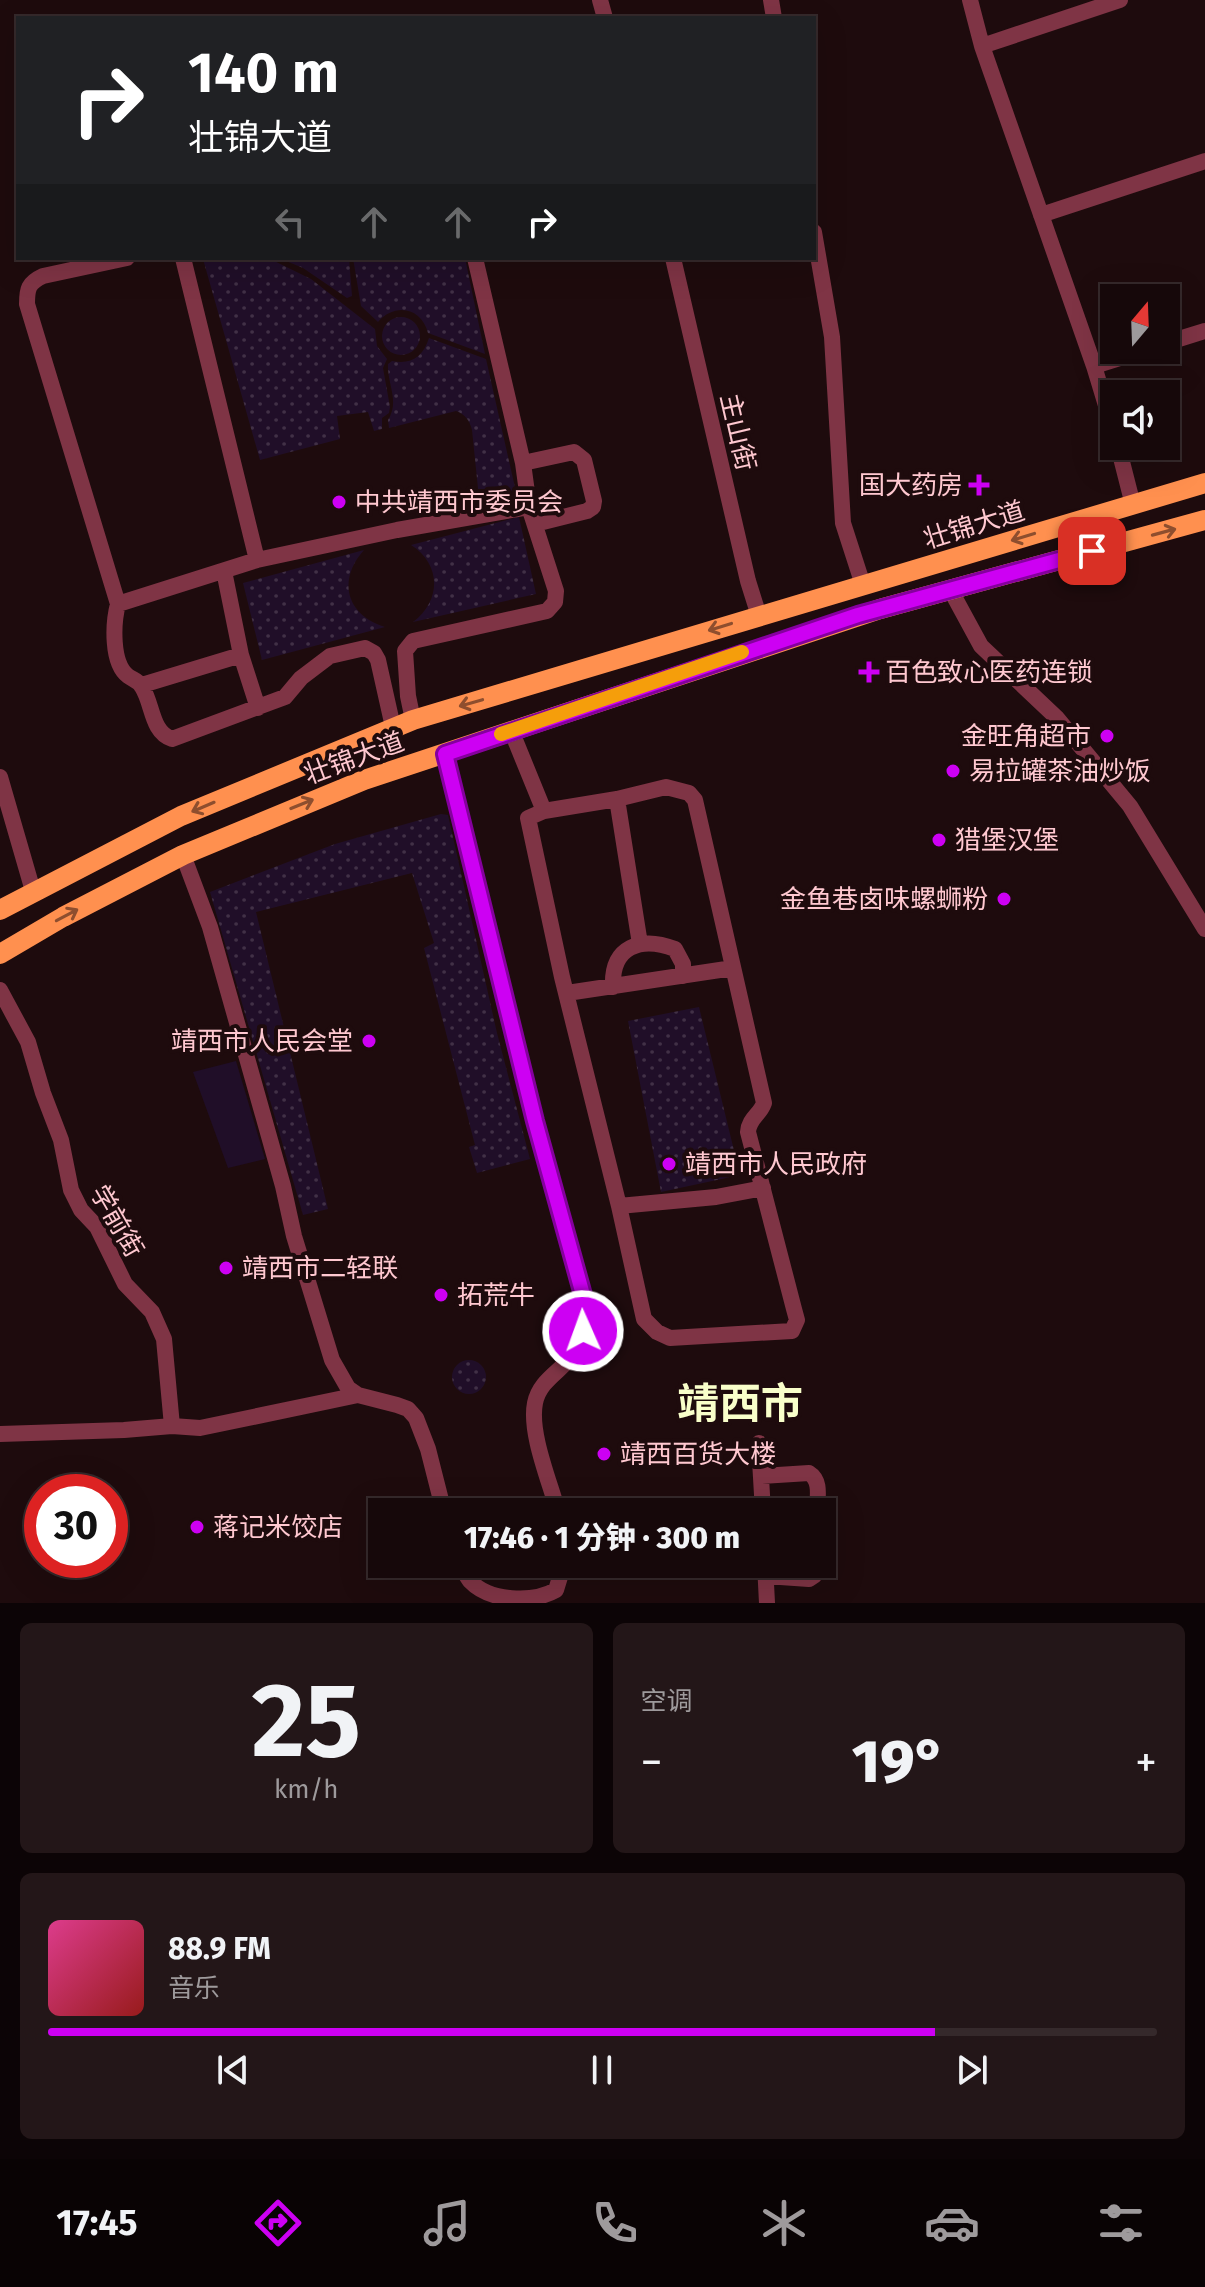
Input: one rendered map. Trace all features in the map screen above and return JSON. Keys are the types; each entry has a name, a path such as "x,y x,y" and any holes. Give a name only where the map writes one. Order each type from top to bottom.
{"main road":[{"name":"壮锦大道","path":"0,910 181,816 393,727 1205,483"},
{"name":"壮锦大道","path":"0,954 63,917 183,855 364,780 814,629 1205,520"}],"street":[{"path":"970,0 982,46 1100,386"},
{"path":"982,46 1120,0"},
{"path":"1041,215 1205,161"},
{"path":"816,244 832,337 843,523 863,585"},
{"path":"39,260 43,276"},
{"path":"115,260 43,276 33,281 27,290 27,304 118,604 114,619 116,651 126,675 142,685 158,728 165,737 172,739 285,697 301,678 330,656 365,648 374,653 378,660 393,727"},
{"path":"183,260 257,560"},
{"path":"413,720 405,651 413,641 547,611 555,602 556,591 529,507 523,463 475,260"},
{"name":"主山街","path":"673,260 748,581 759,616"},
{"path":"1180,339 1205,331"},
{"path":"1094,366 1100,364"},
{"path":"523,463 574,452 584,460 594,501 593,507 587,511 535,524"},
{"path":"1122,460 1133,505"},
{"path":"118,604 257,560 397,530 529,507"},
{"path":"224,571 241,655 258,708"},
{"path":"950,589 981,646 1057,718 1130,806 1205,929"},
{"path":"142,685 241,655"},
{"path":"511,730 544,811"},
{"path":"445,754 535,1121 583,1295 585,1316 576,1351 546,1381 535,1403 534,1421 554,1498"},
{"path":"0,777 33,891"},
{"path":"666,787 689,793 695,800 764,1103 761,1111 753,1117 748,1132 797,1320 792,1331 670,1338 657,1332 644,1319 528,823 533,814 544,811 617,799 666,787"},
{"path":"617,799 640,944"},
{"path":"183,855 210,927 283,1186 294,1236 332,1360 348,1388 358,1395 408,1409 416,1418 428,1449 440,1498"},
{"path":"613,987 612,972 616,962 631,947 640,944 654,943 675,949 683,964 683,976"},
{"path":"567,993 733,968"},
{"name":"学前街","path":"0,990 28,1042 61,1140 71,1190 81,1210 97,1227 109,1247 125,1284 152,1312 164,1339 172,1426"},
{"path":"619,1206 716,1197 763,1188"},
{"path":"0,1434 172,1426 200,1428 358,1395"},
{"path":"759,1443 762,1498"},
{"path":"761,1476 809,1473 817,1482 817,1498"},
{"path":"469,1578 483,1590 534,1601 556,1590 560,1578"},
{"path":"765,1578 767,1603"}],"shaded area":[{"path":"203,260 272,260 311,279 375,329 377,346 387,359 383,368 390,407 389,413 382,418 382,429 374,431 368,412 337,416 340,439 260,460"},
{"path":"284,260 349,260 352,296 347,298 303,268"},
{"path":"353,260 465,260 485,354 428,333 414,313 392,312 378,322 361,306"},
{"path":"401,317 414,323 420,336 414,349 401,355 388,349 382,336 388,323"},
{"path":"429,338 486,359 516,492 479,498 472,430 467,418 459,412 389,428 393,399 388,364 415,358"},
{"path":"519,517 536,594 413,622 429,603 434,582 428,562 411,545"},
{"path":"364,550 350,573 350,595 361,614 385,627 262,660 243,583"},
{"path":"441,814 448,815 497,1033 530,1159 477,1173 469,1147 475,1145 424,948 434,943 412,873 256,912 328,1209 303,1215 210,892 335,844"},
{"path":"699,1007 740,1175 661,1192 628,1021"},
{"path":"236,1061 265,1159 228,1168 193,1072"},
{"path":"469,1360 481,1365 486,1377 481,1389 469,1394 457,1389 452,1377 457,1365"}],"slow traffic":[{"path":"501,734 742,652"}],"place":[{"name":"国大药房","path":"979,485"},
{"name":"中共靖西市委员会","path":"339,502"},
{"name":"百色致心医药连锁","path":"869,672"},
{"name":"金旺角超市","path":"1107,736"},
{"name":"易拉罐茶油炒饭","path":"953,771"},
{"name":"猎堡汉堡","path":"939,840"},
{"name":"金鱼巷卤味螺蛳粉","path":"1004,899"},
{"name":"靖西市人民会堂","path":"369,1041"},
{"name":"靖西市人民政府","path":"669,1164"},
{"name":"靖西市二轻联","path":"226,1268"},
{"name":"拓荒牛","path":"441,1295"},
{"name":"靖西百货大楼","path":"604,1454"},
{"name":"蒋记米饺店","path":"197,1527"}],"district":[{"name":"靖西市","path":"740,1403"}],"route":[{"path":"583,1331 583,1295 535,1121 445,754 858,615 1092,551"}]}
